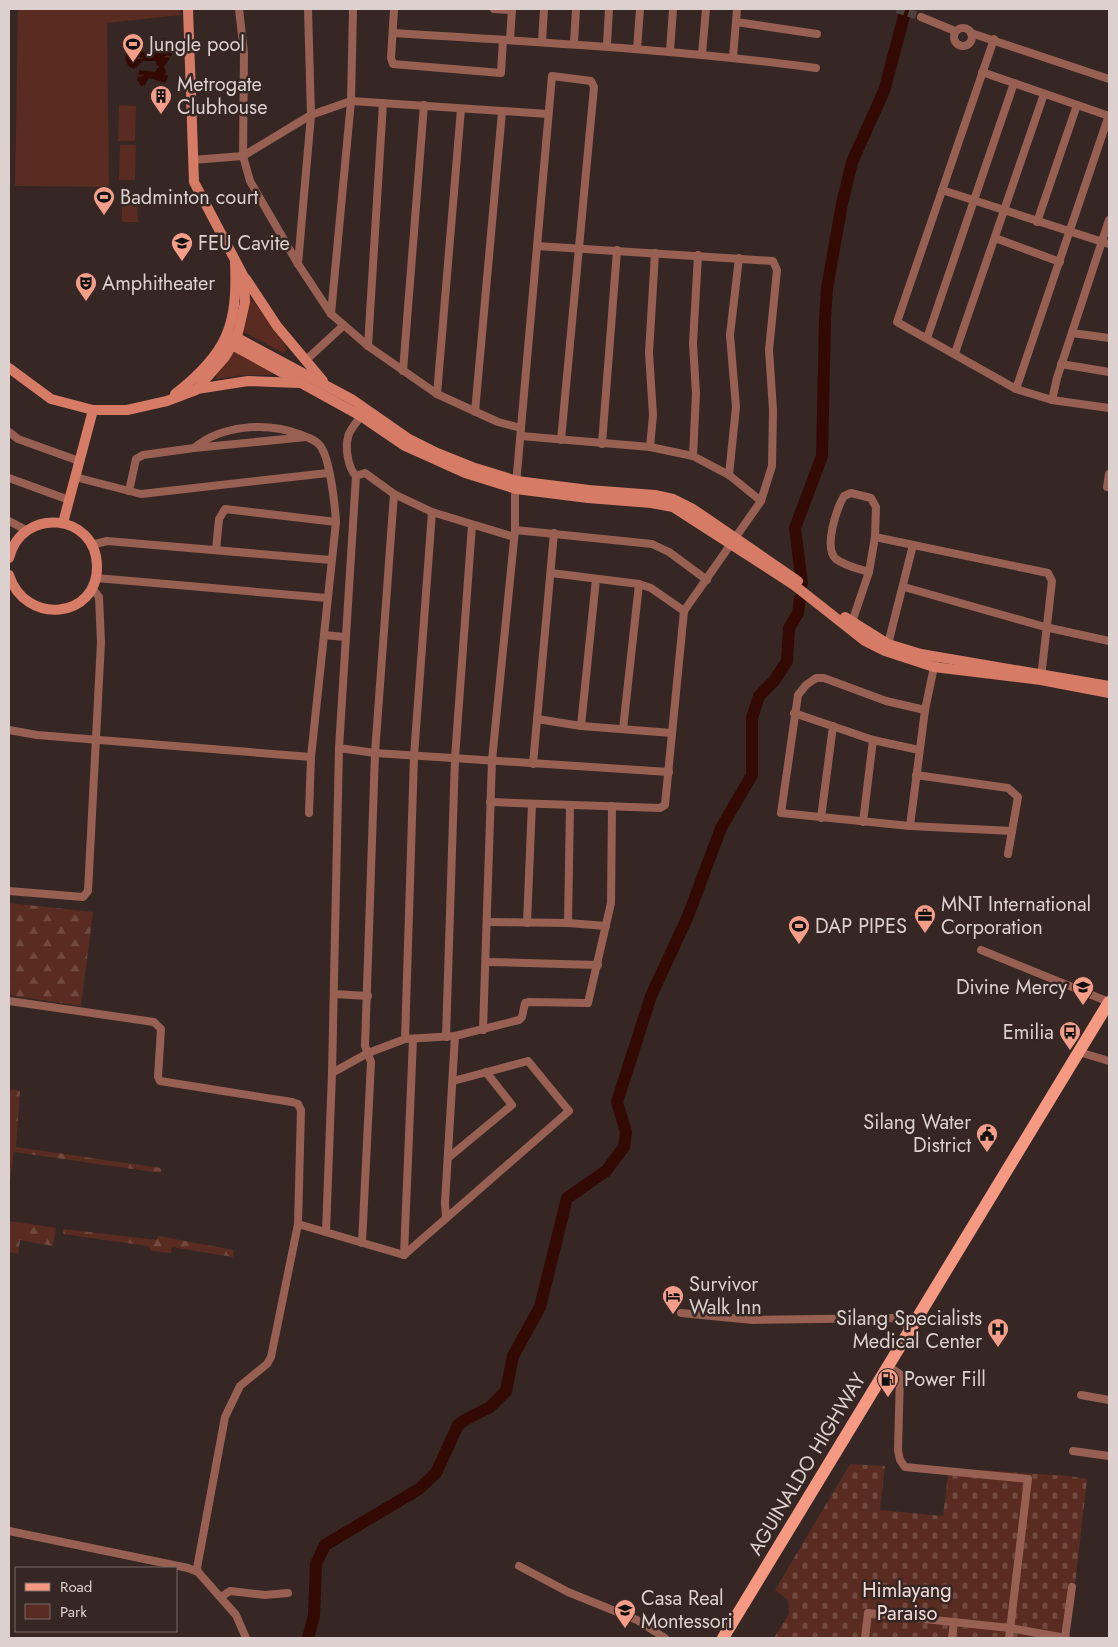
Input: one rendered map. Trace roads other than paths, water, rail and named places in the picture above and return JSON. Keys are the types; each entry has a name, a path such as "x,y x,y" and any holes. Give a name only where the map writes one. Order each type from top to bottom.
{"main road":[{"name":"AGUINALDO HIGHWAY","path":"723,1638 1079,1052 1104,1020 1109,1002"}],"street":[{"path":"188,9 194,182 244,277 276,326 329,387"},
{"path":"239,9 244,53 243,156 250,181 298,264 331,314 368,346 437,394 521,432 561,440 650,447 693,456 730,475 761,500"},
{"path":"298,264 311,116 308,9"},
{"path":"331,314 351,101 354,9"},
{"path":"394,9 391,58 393,64 501,73 512,10 494,9"},
{"path":"542,42 544,9"},
{"path":"574,43 576,9"},
{"path":"606,45 609,9"},
{"path":"637,49 640,9"},
{"path":"670,51 674,9"},
{"path":"702,54 706,9"},
{"path":"733,57 737,9"},
{"path":"921,17 955,31"},
{"path":"736,22 817,34"},
{"path":"971,33 972,39 969,44 960,46 954,38 955,31 961,27 966,28 971,33 994,39 1109,79"},
{"path":"393,33 606,45 733,57 816,68"},
{"path":"994,39 897,322 1016,390 1052,400 1109,408"},
{"path":"982,72 1109,116 1016,390"},
{"path":"484,1030 492,760 514,534 516,485 552,76 594,84 561,440"},
{"path":"927,338 1014,83"},
{"path":"955,354 1044,94"},
{"path":"193,160 243,156 311,116 351,101 548,114"},
{"path":"368,346 382,103"},
{"path":"403,371 424,105"},
{"path":"1037,222 1077,105"},
{"path":"437,394 461,108"},
{"path":"475,412 502,112"},
{"path":"942,190 1070,233 1109,244"},
{"path":"1052,400 1061,364 1109,220"},
{"path":"995,238 1060,262"},
{"path":"490,802 660,808 665,805 684,611 734,542 761,500 773,453 769,350 777,270 770,260 537,246"},
{"path":"602,444 617,250"},
{"path":"650,447 653,415 649,353 655,253"},
{"path":"693,456 696,394 692,343 698,255"},
{"path":"730,475 736,407 730,335 739,258"},
{"path":"167,401 205,368 230,339 236,299 234,259"},
{"path":"196,390 211,376 230,339 245,302 244,277"},
{"path":"305,361 344,325"},
{"path":"1072,333 1109,338"},
{"path":"230,339 361,416 405,446 435,460 516,485 673,507 734,542 796,583 850,626 887,648 935,662 1109,686"},
{"path":"230,339 353,400 409,439 516,485"},
{"path":"1061,364 1109,372"},
{"path":"9,368 51,399 93,410 127,410 167,401 196,390 248,381 304,384"},
{"path":"63,523 93,410"},
{"path":"326,1232 332,1073 339,748 356,476 351,471 349,464 347,439 361,416"},
{"path":"194,448 205,438 234,430 265,426 306,436 317,442 322,448 336,522 311,757 309,813"},
{"path":"9,432 18,439 79,461"},
{"path":"129,491 136,459 143,455 306,436"},
{"path":"75,477 141,494 328,473"},
{"path":"356,476 365,473 394,494 432,512 472,525 514,534 554,533 652,544 669,552 707,580"},
{"path":"1107,487 1109,474"},
{"path":"9,478 69,500"},
{"path":"850,626 869,572 875,538 876,507 871,498 851,493 844,496 834,520 832,553 836,559 869,572"},
{"path":"362,1243 371,1062 366,1046 375,754 394,494"},
{"path":"216,550 219,519 225,509 336,522"},
{"path":"404,1255 414,756 432,512"},
{"path":"9,521 26,530"},
{"path":"9,558 17,539 26,530 44,522 63,523 79,531 92,544 96,555 94,583 100,597 101,642 88,891 83,897 9,891"},
{"path":"446,1036 455,758 472,525"},
{"path":"533,764 554,533"},
{"path":"875,538 1048,573 1052,581 1045,627 1042,677"},
{"path":"92,544 107,541 331,560"},
{"path":"887,648 913,546"},
{"path":"551,573 639,584 651,588 684,611"},
{"path":"581,726 596,579"},
{"path":"10,582 20,596 31,605 44,610 58,610 72,606 83,599 94,583"},
{"path":"94,583 327,598"},
{"path":"623,729 639,584"},
{"path":"904,587 1045,627 1109,641"},
{"path":"324,635 345,637"},
{"path":"910,826 925,710 935,662"},
{"path":"1042,677 1109,694"},
{"path":"925,710 886,702 824,678 816,678 806,685 798,695 794,713 781,813 910,826 1012,831"},
{"path":"794,713 873,740 919,750"},
{"path":"537,720 581,726 672,733"},
{"path":"821,818 833,726"},
{"path":"9,730 37,735 96,738 311,757"},
{"path":"863,822 873,740"},
{"path":"339,748 375,754 669,772"},
{"path":"916,775 1008,788 1014,791 1018,797 1008,854"},
{"path":"527,922 532,804"},
{"path":"568,923 570,805"},
{"path":"332,1073 368,1053 409,1039 455,1036 521,1019 523,1007 528,1002 588,1003 611,903 612,806"},
{"path":"488,922 568,923 606,926"},
{"path":"981,950 1109,1002"},
{"path":"487,962 598,965"},
{"path":"334,994 368,996"},
{"path":"9,1000 154,1022 161,1029 158,1076 164,1083 298,1104 301,1110 298,1224 271,1357 263,1368 240,1386 232,1399 225,1417 198,1558 198,1572"},
{"path":"446,1218 455,1036"},
{"path":"1079,1052 1109,1061"},
{"path":"404,1255 569,1111 528,1061 453,1081"},
{"path":"448,1158 512,1105 486,1072"},
{"path":"298,1224 404,1255"},
{"path":"681,1313 753,1320 892,1318 900,1320 910,1329"},
{"path":"888,1366 900,1374 898,1450 900,1460 905,1467 1028,1479 1009,1638"},
{"path":"1081,1395 1109,1400"},
{"path":"1073,1451 1109,1456"},
{"path":"9,1531 188,1568 198,1572 236,1615 246,1638"},
{"path":"519,1566 568,1592 638,1620 665,1638"},
{"path":"865,1638 868,1613 1010,1628 1066,1638 1072,1587"},
{"path":"221,1597 230,1591 265,1595 288,1593"},
{"path":"952,1638 954,1622"}],"water":[{"name":"Jungle pool","path":"164,38 171,41 172,45 171,55 164,67 168,77 165,83 149,78 145,85 141,86 137,80 139,70 155,72 157,69 156,61 143,61 134,69 129,67 126,54 129,50 151,52 155,43"}],"waterway":[{"path":"802,584 795,528 822,456 827,288 842,204 852,162 884,91 906,9"},
{"path":"308,1638 314,1616 316,1564 325,1545 419,1489 436,1473 458,1425 490,1407 506,1391 513,1356 540,1307 567,1198 606,1171 624,1147 626,1132 617,1102 651,996 688,916 721,828 752,775 752,718 759,696 774,681 787,661 789,628 798,613 800,599"}],"tunnel":[{"path":"897,9 921,17"}],"place":[{"name":"Jungle pool","path":"133,63"},
{"name":"Metrogate Clubhouse","path":"161,115"},
{"name":"Badminton court","path":"104,216"},
{"name":"FEU Cavite","path":"182,262"},
{"name":"Amphitheater","path":"86,302"},
{"name":"MNT International Corporation","path":"925,934"},
{"name":"DAP PIPES","path":"799,945"},
{"name":"Divine Mercy","path":"1083,1006"},
{"name":"Emilia","path":"1070,1051"},
{"name":"Silang Water District","path":"987,1153"},
{"name":"Survivor Walk Inn","path":"673,1315"},
{"name":"Silang Specialists Medical Center","path":"998,1348"},
{"name":"Power Fill","path":"888,1398"},
{"name":"Casa Real Montessori","path":"625,1629"}],"park label":[{"name":"Himlayang Paraiso","path":"907,1602"}]}
